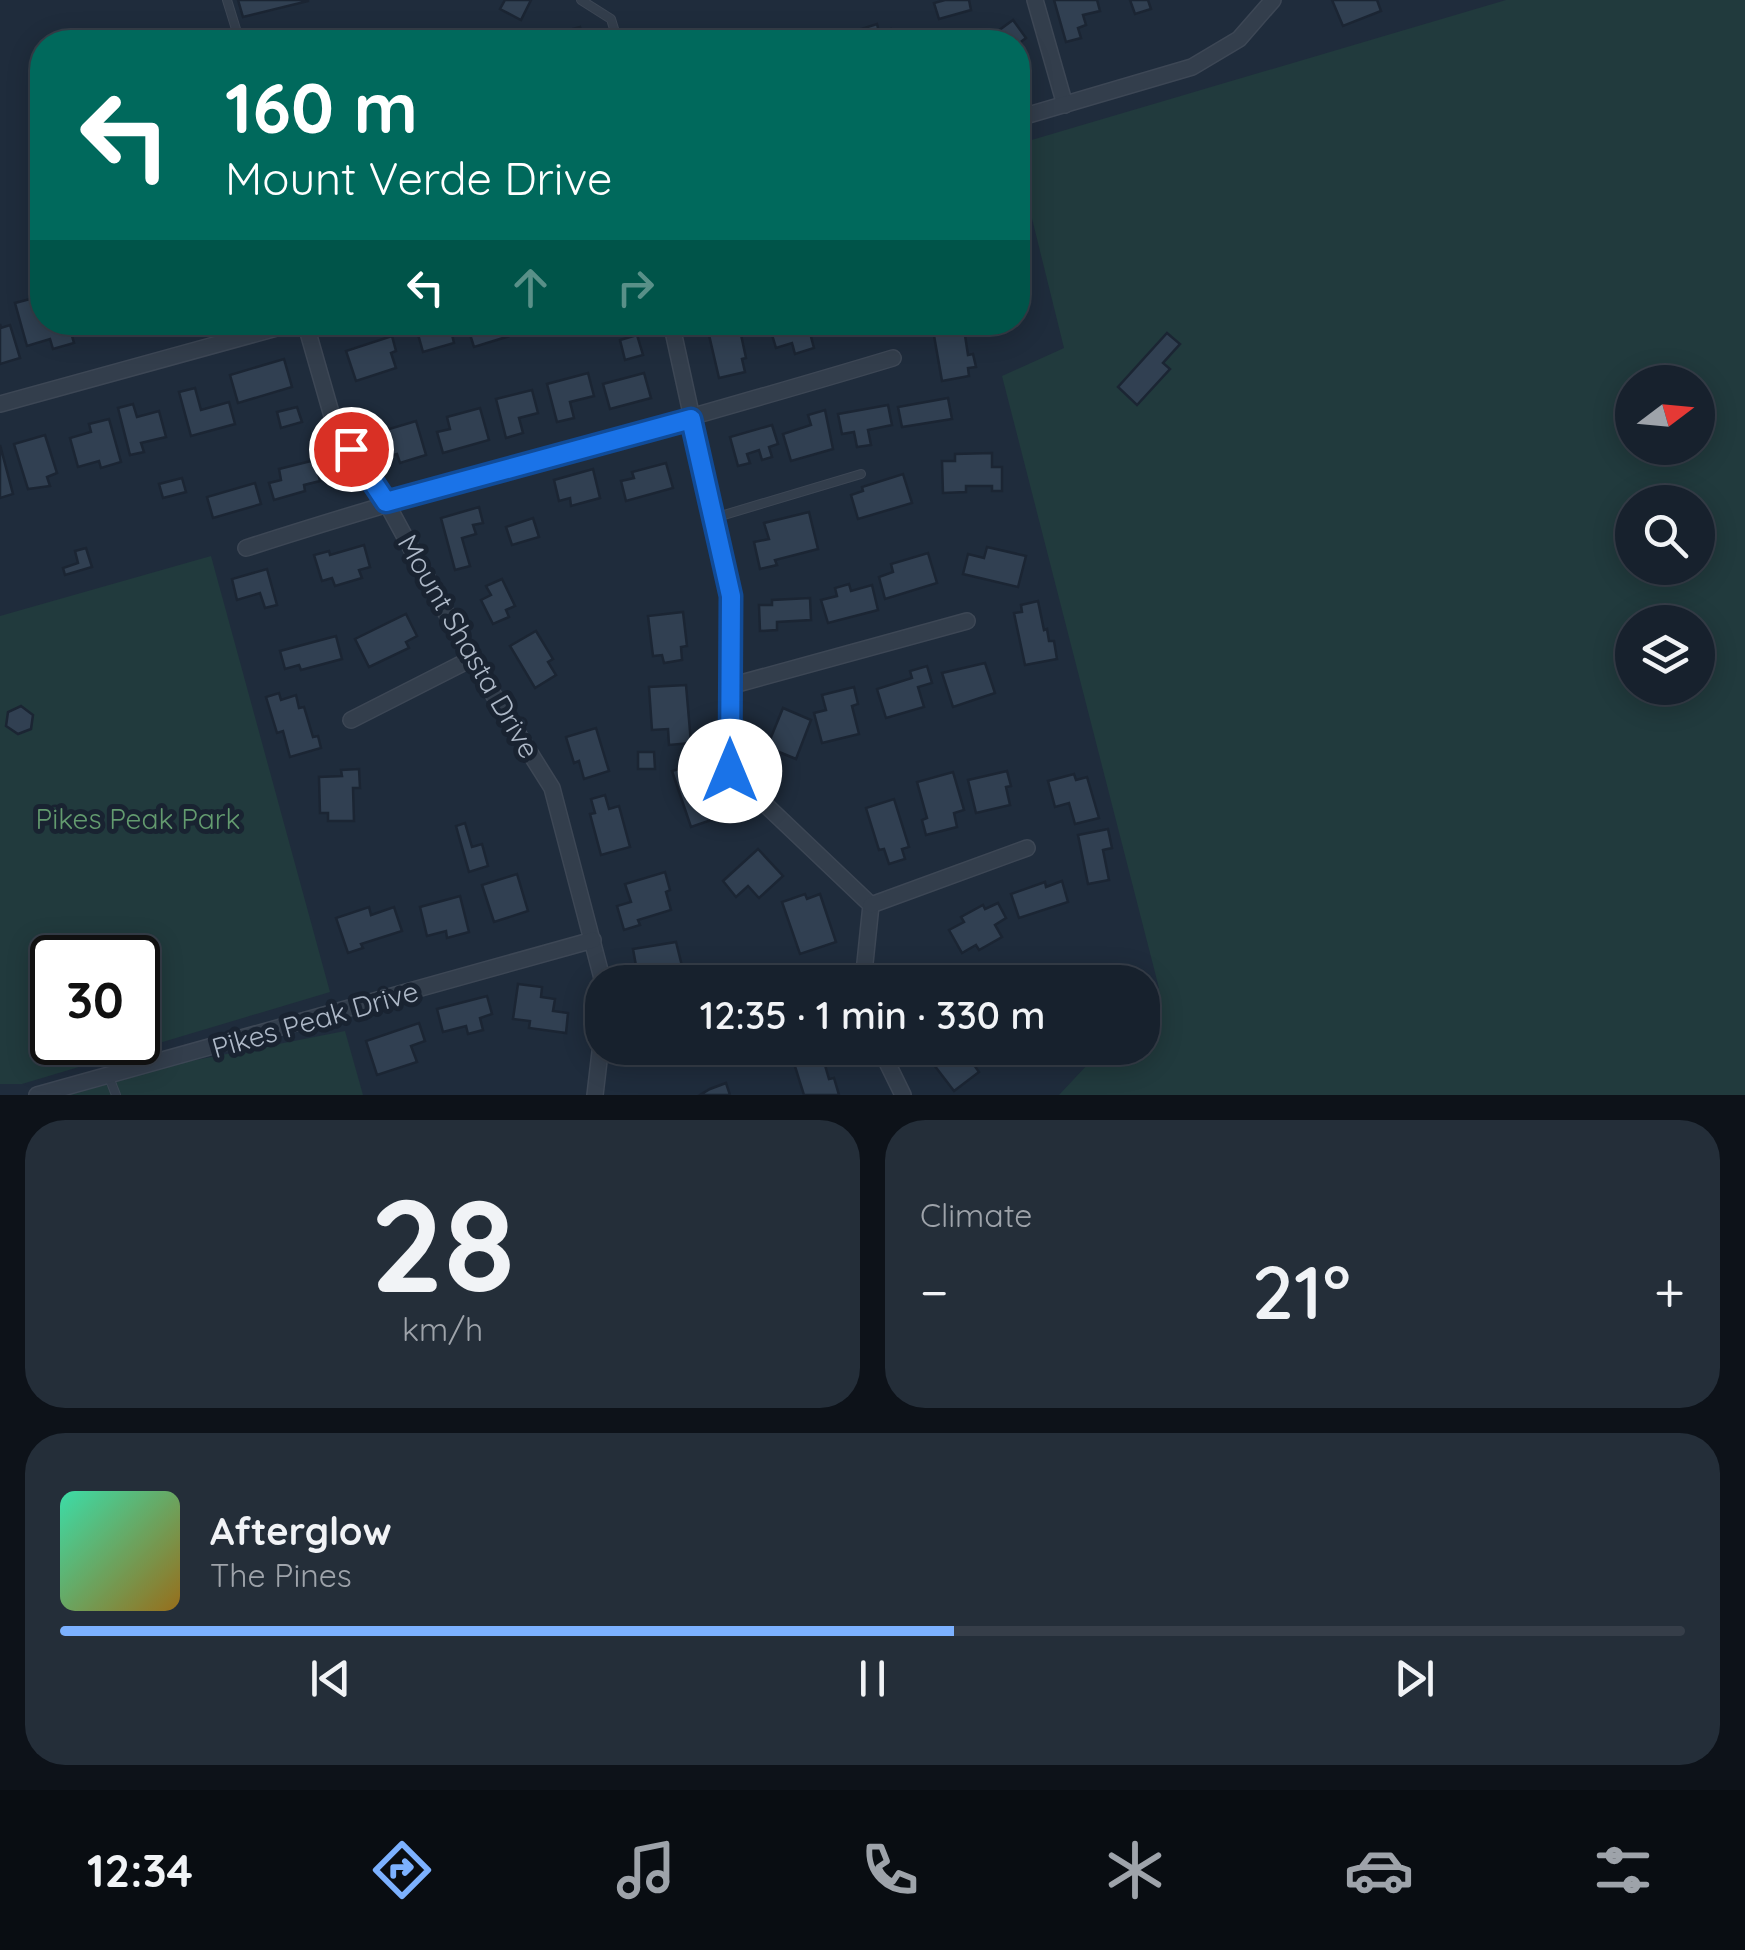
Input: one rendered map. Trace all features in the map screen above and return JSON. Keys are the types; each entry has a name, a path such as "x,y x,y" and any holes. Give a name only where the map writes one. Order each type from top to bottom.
{"street":[{"path":"1035,0 1065,105"},
{"path":"1030,115 1192,67 1239,40 1274,0"},
{"path":"0,404 251,335"},
{"name":"Mount Shasta Drive","path":"310,335 334,423 386,502 471,659 552,788 600,965"},
{"path":"674,335 731,596 730,771 871,905"},
{"path":"246,548 386,502 691,419 893,358"},
{"path":"730,686 966,620"},
{"path":"350,720 471,659"},
{"path":"871,905 1026,848"},
{"path":"864,965 871,905"},
{"name":"Pikes Peak Drive","path":"37,1095 593,940"},
{"path":"596,1095 599,1065"},
{"path":"888,1065 903,1095"}],"lane":[{"path":"227,0 236,30"},
{"path":"581,0 611,19 614,30"},
{"path":"714,518 860,474"},
{"path":"109,1077 116,1095"}],"green space":[{"path":"1506,0 1745,0 1745,1095 1059,1095 1087,1065 1160,1065 1160,965 1153,965 1002,376 1064,348 1030,211 1030,140"},
{"name":"Pikes Peak Park","path":"211,556 330,992 160,1043 160,935 30,935 30,1065 86,1065 22,1084 0,1084 0,616"},
{"path":"345,1031 363,1095 37,1095 109,1077"}],"building":[{"path":"238,0 308,0 308,1 243,17"},
{"path":"505,0 531,0 521,20 500,9"},
{"path":"969,0 971,10 939,19 934,3"},
{"path":"1054,0 1097,0 1100,11 1083,15 1086,25 1078,28 1081,38 1066,42"},
{"path":"1130,0 1148,0 1151,9 1135,14"},
{"path":"1332,0 1377,0 1381,11 1343,26"},
{"path":"1013,20 1020,30 999,30"},
{"path":"30,299 30,335 72,335 74,343 53,349 50,339 27,346 15,303"},
{"path":"0,324 1,328 10,325 20,358 0,364"},
{"path":"1167,333 1180,344 1163,363 1170,369 1137,405 1118,387"},
{"path":"418,335 452,335 454,343 423,352"},
{"path":"470,335 513,335 474,347"},
{"path":"637,335 643,355 625,360 620,340"},
{"path":"709,335 741,335 745,372 719,378"},
{"path":"772,335 810,335 814,348 795,354 792,343 776,348"},
{"path":"934,335 965,335 968,355 973,354 976,367 968,368 969,376 942,381"},
{"path":"392,336 396,351 391,353 396,368 356,381 346,351"},
{"path":"284,359 292,387 238,403 230,375"},
{"path":"588,373 594,396 570,402 574,418 557,422 547,384"},
{"path":"644,373 651,398 610,409 603,384"},
{"path":"195,388 201,410 229,402 235,424 191,436 179,392"},
{"path":"532,390 538,413 519,418 523,433 506,438 496,399"},
{"path":"948,398 952,419 902,427 898,407"},
{"path":"133,404 137,417 159,411 166,437 141,443 144,452 130,455 118,408"},
{"path":"888,405 892,425 868,430 871,445 857,447 854,432 842,434 838,414"},
{"path":"297,407 302,422 281,428 277,412"},
{"path":"480,408 489,440 443,453 437,432 450,429 447,417"},
{"path":"825,410 833,449 791,461 783,434 811,425 808,415"},
{"path":"109,419 121,462 101,468 99,461 78,467 70,438 91,432 89,424"},
{"path":"416,421 426,455 400,463 397,454 386,457 379,432"},
{"path":"772,425 778,444 769,447 772,457 762,460 759,450 747,454 750,463 738,466 730,437"},
{"path":"45,435 57,473 47,477 50,486 28,489 14,444"},
{"path":"0,445 13,494 0,498"},
{"path":"992,453 992,467 1002,467 1002,491 992,491 992,486 966,486 966,492 943,493 942,461 955,461 955,454"},
{"path":"315,460 320,481 304,485 305,491 274,500 269,483 281,480 279,469"},
{"path":"666,463 673,488 626,501 621,481 634,478 632,472"},
{"path":"593,469 600,498 571,506 570,498 559,501 554,480"},
{"path":"903,474 912,503 858,519 851,495 863,491 862,487"},
{"path":"182,478 186,492 163,498 159,484"},
{"path":"255,483 261,504 213,518 207,497"},
{"path":"479,507 483,523 473,525 476,534 462,538 470,566 455,570 441,518"},
{"path":"809,512 818,549 775,560 777,565 760,569 754,542 769,539 764,523"},
{"path":"533,518 539,537 512,545 506,527"},
{"path":"364,545 370,567 359,570 362,578 335,586 332,578 322,581 314,555 329,551 330,555"},
{"path":"987,547 1026,556 1018,587 963,574 968,554 984,558"},
{"path":"86,548 92,567 65,575 63,568 78,563 75,551"},
{"path":"928,553 937,583 885,599 879,577 893,572 891,564"},
{"path":"267,569 277,605 265,608 260,593 237,600 232,579"},
{"path":"502,579 515,606 506,610 509,617 493,624 481,600 491,595 486,586"},
{"path":"849,584 851,591 872,585 878,610 828,623 821,600 837,596 835,588"},
{"path":"810,598 811,620 777,622 777,630 760,631 759,605 772,605 772,600"},
{"path":"1038,601 1044,630 1047,629 1049,641 1054,641 1057,659 1025,665 1014,613 1022,612 1021,605"},
{"path":"683,612 687,646 681,647 682,660 664,663 662,655 653,656 648,616"},
{"path":"406,614 417,636 406,642 409,648 369,667 355,639"},
{"path":"536,631 553,659 548,662 556,675 535,688 510,646"},
{"path":"336,636 342,659 301,670 299,665 285,669 280,651"},
{"path":"985,663 995,693 953,707 942,673"},
{"path":"927,666 932,683 918,687 924,707 886,718 877,689 912,678 910,671"},
{"path":"686,685 691,743 669,745 668,729 652,730 649,687"},
{"path":"854,687 858,704 852,706 859,734 822,743 814,713 826,710 822,695"},
{"path":"279,693 281,700 296,695 321,748 290,757 283,731 277,733 266,697"},
{"path":"21,706 33,715 31,729 18,734 6,726 8,712"},
{"path":"783,708 811,720 796,759 767,747"},
{"path":"596,728 609,771 584,779 566,737"},
{"path":"638,752 654,752 655,769 638,769"},
{"path":"692,765 697,779 703,777 717,818 691,827 672,771"},
{"path":"359,769 360,788 353,788 354,821 328,821 328,813 320,813 319,777 342,776 341,770"},
{"path":"1007,771 1010,805 976,813 968,780"},
{"path":"953,772 964,810 954,813 957,827 926,835 922,820 927,818 917,782"},
{"path":"1074,774 1076,780 1087,777 1099,818 1075,824 1069,803 1055,807 1048,781"},
{"path":"605,795 609,809 619,806 630,847 601,855 590,814 595,813 591,799"},
{"path":"894,799 909,847 902,849 905,859 889,864 884,849 879,850 866,808"},
{"path":"465,823 472,847 482,844 488,866 469,872 456,826"},
{"path":"1108,829 1112,848 1103,850 1109,880 1088,884 1078,835"},
{"path":"758,849 783,876 759,898 748,886 736,897 723,881"},
{"path":"665,872 671,910 638,920 640,925 624,930 617,906 631,902 625,884"},
{"path":"517,874 528,911 494,922 482,885"},
{"path":"1062,881 1068,902 1019,918 1011,894 1045,882 1046,887"},
{"path":"805,894 807,899 820,894 836,942 800,954 782,902"},
{"path":"460,896 469,932 447,938 446,931 427,936 420,907"},
{"path":"998,903 1006,918 995,925 1002,937 979,950 976,945 962,953 949,930 964,922 961,917 983,905 985,909"},
{"path":"369,907 371,915 394,907 402,931 361,944 363,948 348,953 336,918"},
{"path":"676,942 682,965 636,965 633,949"},
{"path":"518,984 542,987 541,997 555,999 553,1011 568,1013 566,1033 529,1028 530,1021 513,1019"},
{"path":"487,996 492,1014 480,1018 483,1030 468,1034 466,1026 443,1032 437,1009"},
{"path":"419,1023 425,1041 411,1046 417,1062 377,1075 366,1041"},
{"path":"795,1065 825,1065 839,1095 804,1095"},
{"path":"934,1065 974,1065 979,1072 954,1091"},
{"path":"726,1083 730,1095 700,1095 710,1089"}],"route":[{"path":"351,449 386,502 691,419 731,596 730,771"}]}
